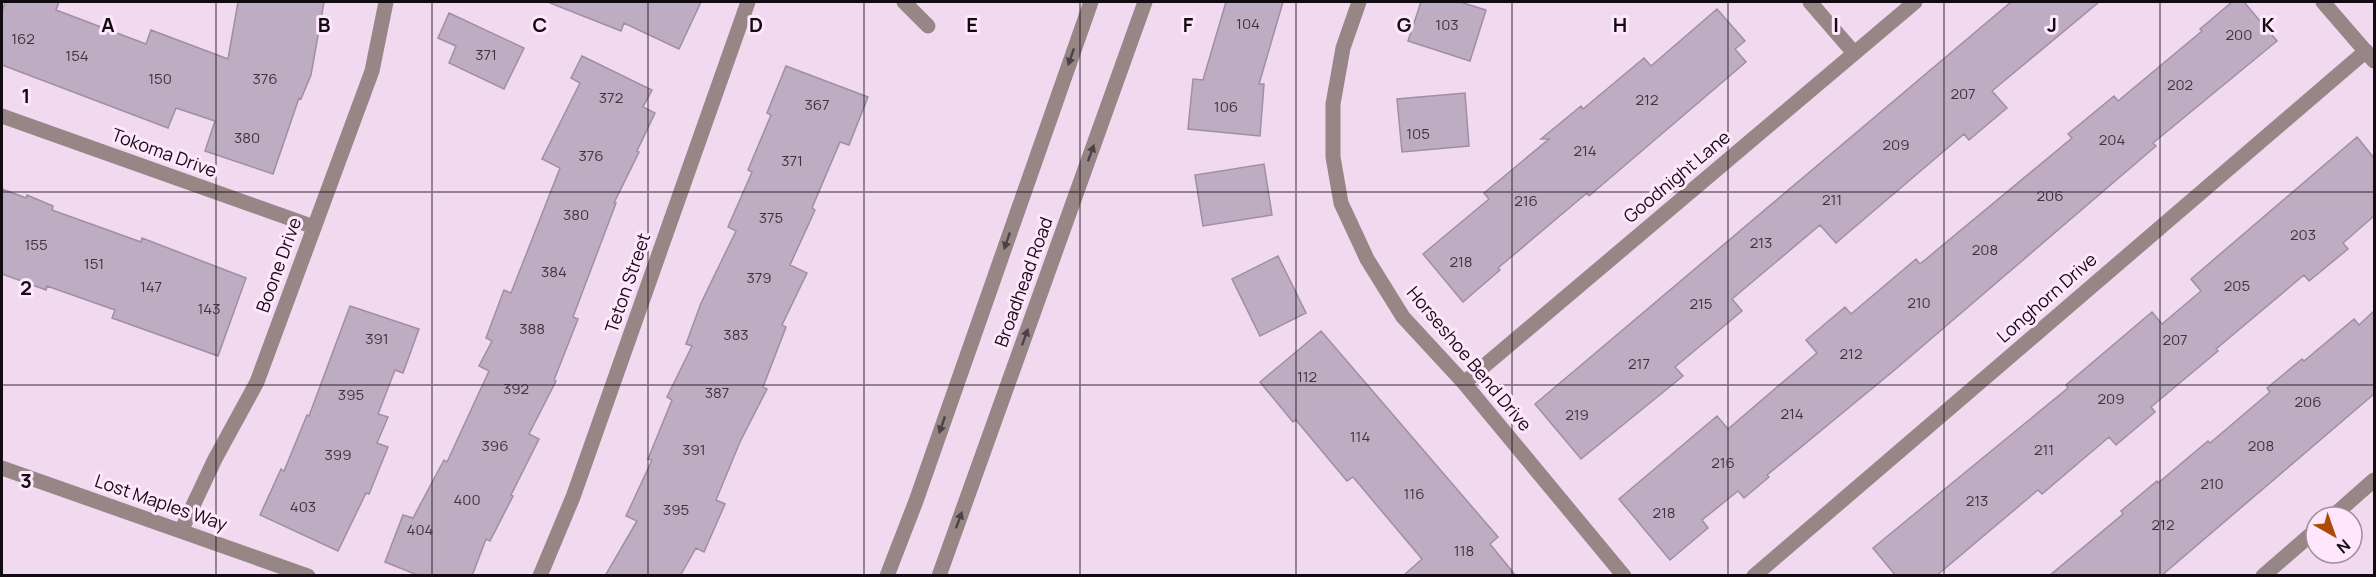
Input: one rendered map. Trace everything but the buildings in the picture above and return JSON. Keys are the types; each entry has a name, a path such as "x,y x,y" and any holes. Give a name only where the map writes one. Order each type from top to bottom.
{"street":[{"name":"Boone Drive","path":"181,531 215,459 257,382 372,71 386,2"},
{"name":"Teton Street","path":"540,576 573,498 748,2"},
{"path":"904,2 928,26"},
{"name":"Broadhead Road","path":"887,576 916,501 1091,2"},
{"name":"Broadhead Road","path":"939,576 1145,2"},
{"name":"Horseshoe Bend Drive","path":"1359,2 1343,48 1333,104 1333,156 1341,203 1367,260 1403,317 1464,383 1624,576"},
{"path":"1810,2 1854,53"},
{"name":"Goodnight Lane","path":"1464,383 1915,2"},
{"path":"2323,2 2370,56"},
{"name":"Longhorn Drive","path":"1754,576 2370,56"},
{"name":"Tokoma Drive","path":"2,116 314,227"},
{"name":"Lost Maples Way","path":"2,468 308,576"},
{"path":"2346,505 2374,480"},
{"path":"2263,576 2304,540"}]}
